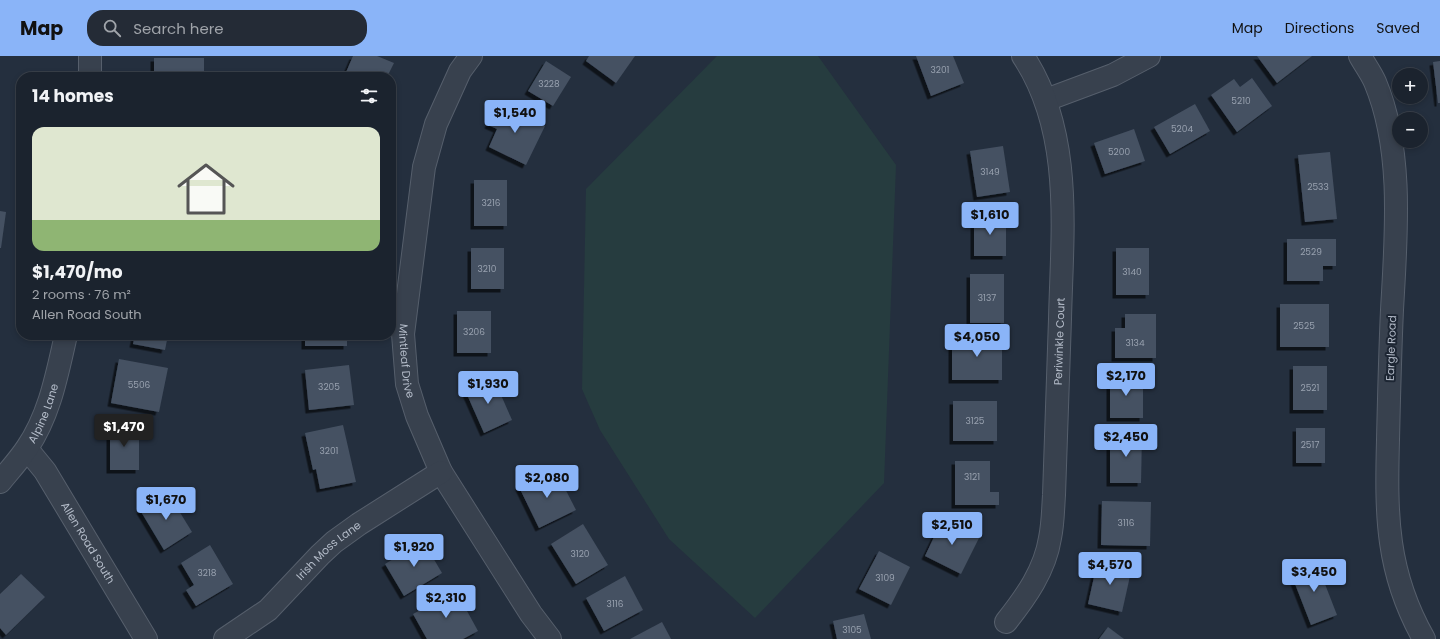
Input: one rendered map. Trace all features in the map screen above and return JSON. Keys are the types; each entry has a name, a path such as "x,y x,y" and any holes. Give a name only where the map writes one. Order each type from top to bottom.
{"street":[{"path":"90,56 90,72"},
{"name":"Mintleaf Drive","path":"471,56 460,71 438,118 424,167 403,334 407,384 417,416 441,472 531,614 550,639"},
{"name":"Periwinkle Court","path":"1006,622 1025,598 1044,563 1050,539 1054,495 1063,202 1054,131 1046,100 1031,68 1023,56"},
{"path":"1046,100 1113,75 1149,56"},
{"name":"Eargle Road","path":"1360,56 1374,82 1382,107 1392,146 1394,171 1395,246 1387,483 1388,526 1396,572 1404,600 1424,639"},
{"name":"Alpine Lane","path":"0,482 27,449 42,422 53,390 65,340"},
{"name":"Allen Road South","path":"27,449 45,471 146,639"},
{"name":"Irish Moss Lane","path":"225,639 268,610 334,542 359,524 441,472"}],"green space":[{"path":"717,56 818,56 896,165 884,483 755,618 669,539 600,430 582,389 586,189"}],"building":[{"path":"353,56 377,56 394,63 390,72 346,72"},
{"path":"589,56 635,56 616,83 586,61"},
{"path":"916,56 953,56 964,83 931,96"},
{"path":"1257,56 1312,56 1277,83"},
{"path":"154,58 204,58 204,72 154,72"},
{"path":"546,61 571,77 553,106 528,91"},
{"path":"1440,61 1440,103 1438,103 1433,62"},
{"path":"1252,78 1272,106 1237,132 1211,95 1234,79 1240,87"},
{"path":"498,104 545,126 526,165 489,147 497,129 488,125"},
{"path":"1195,104 1210,131 1170,154 1154,127"},
{"path":"1134,129 1145,161 1105,174 1094,143"},
{"path":"1003,146 1010,192 977,197 970,151"},
{"path":"1330,152 1337,219 1305,222 1298,155"},
{"path":"474,180 507,180 507,226 474,226"},
{"path":"0,211 6,212 1,248 0,248"},
{"path":"974,217 1006,217 1006,256 974,256"},
{"path":"1287,239 1336,239 1336,266 1323,266 1323,281 1287,281"},
{"path":"471,248 504,248 504,289 471,289"},
{"path":"1116,248 1149,248 1149,295 1116,295"},
{"path":"970,274 1004,274 1004,323 970,323"},
{"path":"1280,304 1329,304 1329,347 1280,347"},
{"path":"457,311 491,311 491,353 457,353"},
{"path":"1125,314 1156,314 1156,358 1115,358 1115,328 1125,328"},
{"path":"952,337 1002,337 1002,380 952,380"},
{"path":"134,340 167,340 165,350 133,344"},
{"path":"305,340 347,340 347,346 305,346"},
{"path":"119,359 168,368 159,412 111,403"},
{"path":"349,365 354,405 309,410 305,370"},
{"path":"1293,366 1327,366 1327,410 1293,410"},
{"path":"1110,376 1143,376 1143,418 1110,418"},
{"path":"493,377 512,420 484,433 465,390"},
{"path":"953,401 997,401 997,441 953,441"},
{"path":"110,425 139,425 139,470 110,470"},
{"path":"343,425 356,482 320,489 316,469 313,470 305,433"},
{"path":"1296,428 1325,428 1325,463 1296,463"},
{"path":"1110,434 1142,434 1141,483 1110,483"},
{"path":"955,461 990,461 990,492 999,492 999,505 955,505"},
{"path":"555,469 576,510 539,528 519,487"},
{"path":"168,493 192,532 164,550 140,510"},
{"path":"1102,501 1151,502 1150,546 1101,545"},
{"path":"943,518 980,536 961,574 925,556"},
{"path":"583,524 608,565 576,584 551,544"},
{"path":"423,541 442,573 404,596 385,564"},
{"path":"210,545 233,584 196,606 186,590 194,585 181,563"},
{"path":"879,551 910,567 891,605 859,589"},
{"path":"1098,559 1132,567 1122,612 1088,604"},
{"path":"1316,561 1337,615 1311,625 1290,571"},
{"path":"21,574 45,597 6,635 0,628 0,594"},
{"path":"625,576 643,610 604,631 586,598"},
{"path":"456,591 478,631 463,639 427,639 413,614"},
{"path":"864,614 871,639 837,639 833,621"},
{"path":"662,622 671,639 630,639"},
{"path":"1108,627 1124,639 1099,639"}]}
